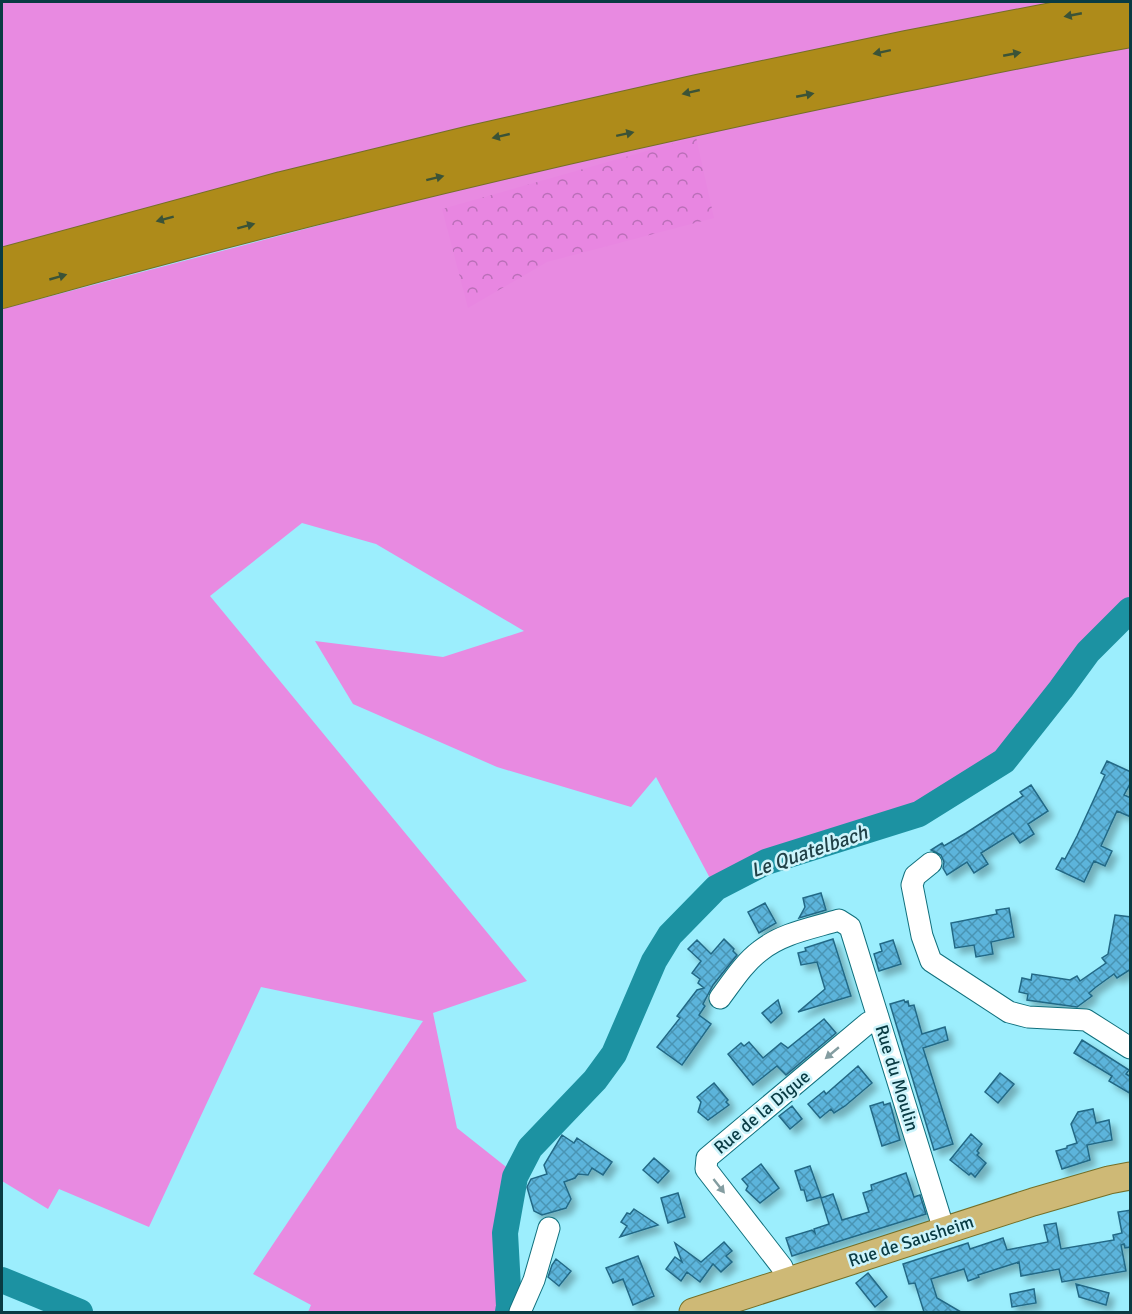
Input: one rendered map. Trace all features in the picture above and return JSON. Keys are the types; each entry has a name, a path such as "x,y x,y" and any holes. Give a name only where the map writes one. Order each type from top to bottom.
{"highway":[{"path":"2,264 282,188 471,142 697,91 1131,4"},
{"path":"2,292 328,204 558,149 759,105 1131,31"}],"main road":[{"name":"Rue de Sausheim","path":"693,1312 1044,1198 1131,1176"}],"street":[{"path":"931,863 915,876 912,885 922,936 931,962 1009,1012 1028,1017 1086,1020 1131,1048"},
{"name":"Rue du Moulin","path":"720,998 738,974 760,951 779,940 839,920 850,927 944,1230"},
{"name":"Rue de la Digue","path":"787,1281 782,1268 706,1169 707,1158 878,1017"},
{"path":"520,1312 534,1280 549,1228"}],"shaded area":[{"path":"2,2 1076,2 2,254"},
{"path":"1130,46 1130,602 1079,652 1001,756 914,809 768,854 712,882 656,777 631,807 497,767 353,704 315,641 443,657 524,631 376,544 302,523 210,596 527,981 433,1013 457,1128 510,1170 501,1233 498,1312 308,1312 311,1305 253,1274 423,1021 261,987 149,1227 59,1189 48,1209 2,1181 2,309 475,184 792,107"}],"green space":[{"path":"696,137 714,218 547,262 468,308 442,209"}],"building":[{"path":"1107,761 1131,772 1131,782 1124,795 1131,798 1131,817 1117,811 1101,846 1112,851 1105,866 1094,861 1084,882 1056,869 1062,858 1065,859 1077,836 1105,775 1101,773"},
{"path":"1031,785 1048,811 1028,824 1034,834 1020,843 1013,833 981,853 988,864 974,873 967,862 947,875 943,868 944,862 941,855 931,850 942,843 944,846 1023,796 1020,792"},
{"path":"821,893 826,910 799,918 805,907 803,898"},
{"path":"765,903 776,923 759,933 748,912"},
{"path":"1009,908 1014,937 991,942 993,954 976,957 974,945 955,948 951,923 997,914 996,910"},
{"path":"1115,915 1131,917 1131,969 1117,978 1114,974 1089,993 1092,996 1077,1007 1027,1000 1028,994 1019,992 1022,978 1031,980 1032,974 1070,980 1077,976 1080,981 1106,963 1102,958 1108,954"},
{"path":"724,939 737,955 713,985 703,1004 705,1006 699,1015 711,1024 682,1065 657,1047 680,1018 677,1016 697,990 704,988 698,983 700,979 692,973 701,961 688,949 697,940 711,954"},
{"path":"833,939 851,996 798,1012 825,989 817,962 801,965 798,953 806,951 805,948"},
{"path":"893,940 901,964 879,971 874,954 882,951 880,944"},
{"path":"778,1000 782,1013 771,1023 762,1013"},
{"path":"908,1001 909,1006 914,1005 922,1034 945,1027 948,1040 923,1048 953,1144 934,1150 890,1004"},
{"path":"824,1019 836,1033 786,1075 777,1066 753,1085 728,1054 741,1043 744,1046 749,1042 763,1058 781,1043 788,1048"},
{"path":"1082,1040 1129,1070 1126,1074 1131,1077 1131,1094 1109,1081 1112,1076 1074,1053"},
{"path":"858,1066 872,1083 845,1106 834,1113 831,1109 820,1118 808,1104 824,1091 826,1094"},
{"path":"1000,1073 1014,1084 998,1103 985,1092"},
{"path":"714,1083 728,1100 726,1102 729,1105 708,1120 698,1112 701,1102 697,1097"},
{"path":"883,1102 884,1105 890,1103 900,1140 882,1146 870,1106"},
{"path":"792,1106 802,1119 790,1129 779,1116"},
{"path":"1093,1109 1096,1123 1109,1120 1112,1140 1087,1145 1090,1160 1062,1169 1056,1151 1077,1143 1071,1124 1078,1112"},
{"path":"971,1134 982,1144 977,1155 986,1163 975,1177 950,1160"},
{"path":"562,1135 574,1143 577,1138 612,1162 603,1175 592,1168 588,1175 578,1174 575,1178 564,1182 571,1199 566,1208 542,1215 534,1211 527,1187 531,1179 547,1174 544,1165"},
{"path":"654,1158 669,1171 658,1183 643,1170"},
{"path":"761,1164 779,1188 760,1203 746,1190 748,1186 742,1179"},
{"path":"810,1166 821,1197 807,1201 795,1171"},
{"path":"906,1173 914,1197 920,1195 926,1214 792,1256 786,1238 812,1230 815,1233 814,1229 829,1224 821,1198 833,1194 842,1220 869,1212 863,1193 872,1190 871,1185"},
{"path":"678,1193 685,1217 668,1223 661,1198"},
{"path":"634,1209 658,1225 620,1237 627,1226 621,1222 627,1213 630,1214"},
{"path":"1131,1210 1131,1247 1125,1248 1124,1244 1121,1245 1126,1271 1062,1282 1059,1269 1021,1276 1019,1262 978,1275 979,1277 968,1281 964,1269 931,1279 937,1298 961,1312 924,1312 915,1283 909,1284 903,1264 968,1243 970,1249 1003,1238 1007,1250 1048,1242 1044,1225 1056,1223 1061,1249 1114,1240 1113,1235 1122,1233 1118,1212"},
{"path":"724,1242 732,1251 726,1256 732,1262 721,1272 713,1264 700,1282 687,1272 681,1281 666,1269 675,1257 682,1262 675,1243 701,1262"},
{"path":"638,1256 654,1296 633,1305 623,1279 613,1283 606,1268"},
{"path":"556,1259 571,1271 559,1286 548,1277"},
{"path":"868,1273 887,1297 875,1307 856,1283"},
{"path":"1076,1284 1109,1293 1106,1305 1079,1297"},
{"path":"1034,1289 1036,1303 1012,1307 1010,1294"}],"waterway":[{"name":"Le Quatelbach","path":"508,1312 505,1233 515,1177 530,1148 595,1080 614,1054 654,961 670,935 716,888 766,862 919,814 1004,761 1088,652 1130,610"},
{"name":"Le Quatelbach","path":"2,1280 80,1312"}]}
